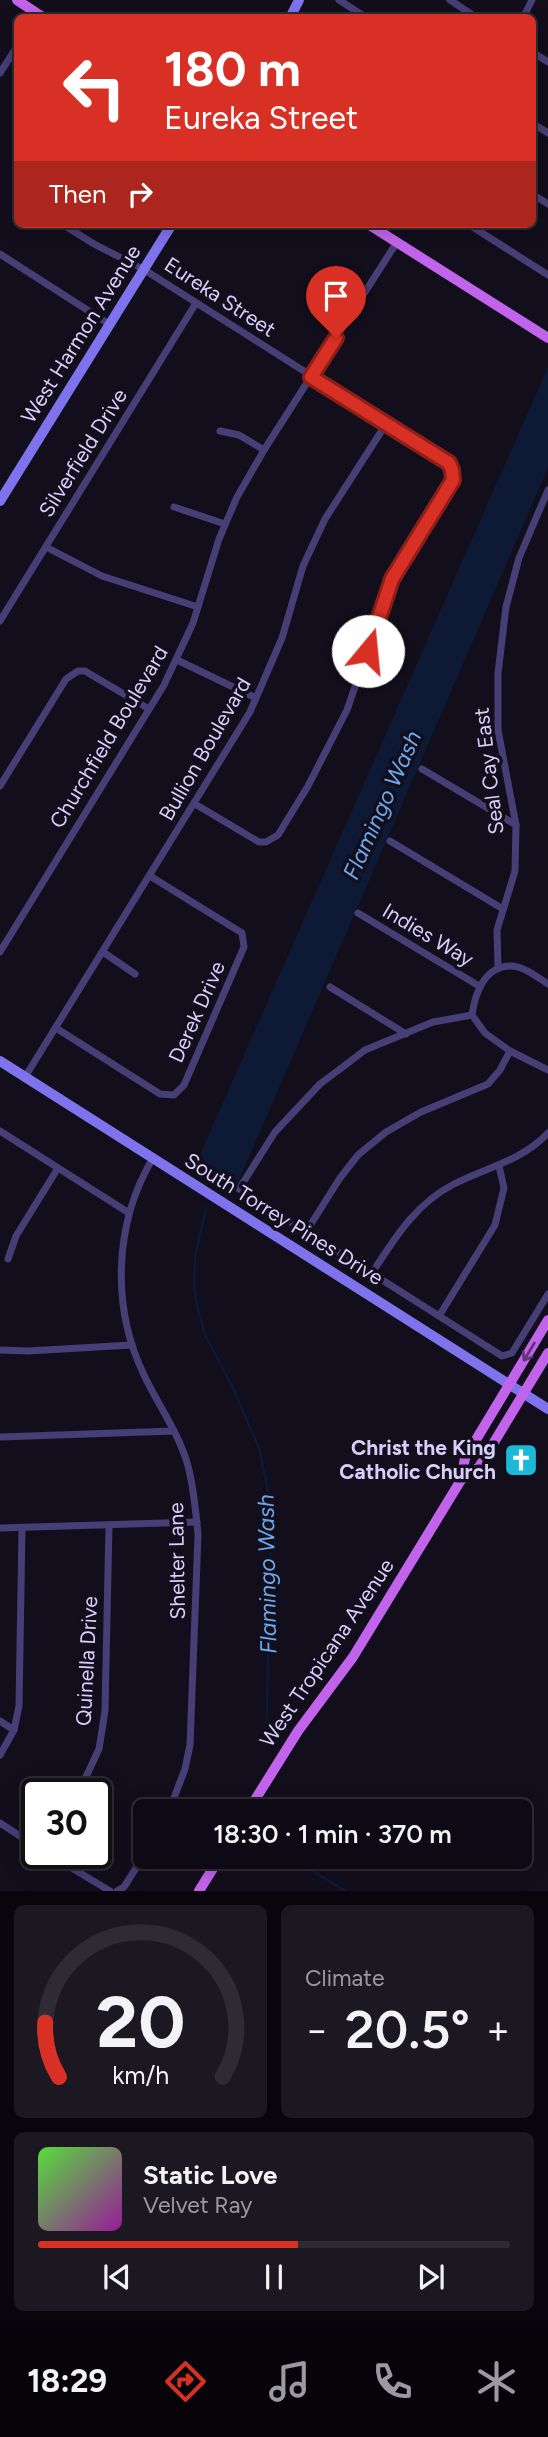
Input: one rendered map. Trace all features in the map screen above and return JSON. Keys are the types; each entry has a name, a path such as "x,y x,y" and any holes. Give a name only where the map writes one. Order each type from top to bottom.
{"main road":[{"path":"16,0 36,14"},
{"name":"West Harmon Avenue","path":"0,501 170,228"},
{"path":"374,228 548,338"},
{"name":"South Torrey Pines Drive","path":"0,1062 548,1409"},
{"name":"West Tropicana Avenue","path":"256,1799 298,1731 353,1657 461,1480 465,1458 548,1320"},
{"name":"West Tropicana Avenue","path":"461,1480 479,1467 548,1353"},
{"path":"199,1891 213,1869"}],"street":[{"path":"339,0 361,14"},
{"path":"450,0 471,14"},
{"path":"0,74 14,51"},
{"name":"Eureka Street","path":"68,228 144,269 449,463 452,470 453,480 392,579 361,674 327,752 278,835 266,842 260,842 195,804"},
{"path":"474,228 548,275"},
{"name":"Churchfield Boulevard","path":"0,952 177,660 237,497 264,450 397,242"},
{"path":"0,254 110,324"},
{"name":"Silverfield Drive","path":"0,621 197,303"},
{"name":"Bullion Boulevard","path":"25,1077 195,804 256,698 282,638 303,566 325,519 386,424"},
{"path":"220,430 239,436 264,450"},
{"name":"Seal Cay East","path":"498,968 496,930 515,871 516,825 498,730 498,673 506,607 519,558 548,490"},
{"path":"174,507 225,524"},
{"path":"46,547 102,576 198,607"},
{"path":"177,660 256,698"},
{"path":"0,786 66,679 78,671 85,671 149,709"},
{"path":"422,769 516,825"},
{"path":"390,841 503,909"},
{"name":"Derek Drive","path":"56,1028 160,1094 174,1095 184,1085 244,947 244,940 242,933 150,876"},
{"name":"Indies Way","path":"358,913 479,986"},
{"path":"103,952 135,974"},
{"path":"548,984 512,966 498,968 479,986 472,1014 485,1033 510,1051 548,1070"},
{"path":"330,987 406,1034"},
{"path":"472,1014 433,1022 365,1051 320,1084 275,1132 239,1189 502,1356 512,1353 548,1294"},
{"path":"306,1231 340,1178 359,1155 386,1132 421,1112 488,1084 500,1070 510,1051"},
{"path":"0,1132 129,1213"},
{"path":"372,1273 406,1221 426,1202 452,1185 524,1154 548,1133"},
{"name":"Shelter Lane","path":"153,1158 143,1174 129,1213 121,1253 121,1288 132,1345 188,1465 197,1522 192,1721 185,1769 174,1799"},
{"path":"439,1316 495,1225 504,1188 499,1166"},
{"path":"8,1259 16,1236 58,1168"},
{"path":"0,1350 132,1345"},
{"path":"0,1437 174,1431"},
{"path":"0,1528 197,1522"},
{"name":"Quinella Drive","path":"85,1778 99,1749 105,1711 109,1525"},
{"path":"0,1755 14,1730 19,1706 22,1528"},
{"path":"0,1721 14,1730"},
{"path":"0,1823 21,1837"},
{"path":"74,1869 110,1891"},
{"path":"118,1891 124,1887 135,1869"}],"water":[{"name":"Flamingo Wash","path":"548,367 548,468 233,1194 194,1168"}],"waterway":[{"name":"Flamingo Wash","path":"206,1208 195,1258 194,1285 198,1310 206,1337 232,1386 259,1448 267,1486 271,1537 266,1746"},
{"name":"Flamingo Wash","path":"310,1869 345,1891"}],"place":[{"name":"Christ the King Catholic Church","path":"521,1460"}],"route":[{"path":"336,338 311,377 449,463 452,470 453,480 392,579 368,651"}]}
